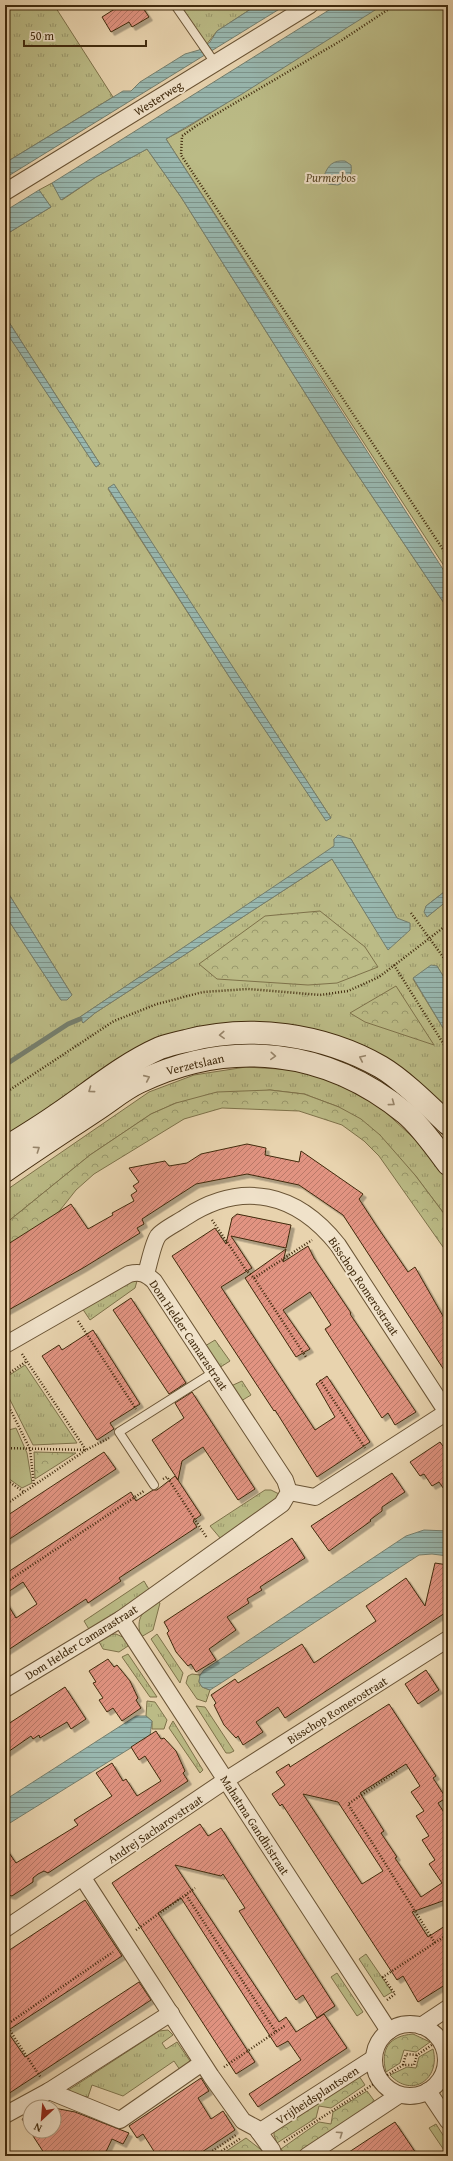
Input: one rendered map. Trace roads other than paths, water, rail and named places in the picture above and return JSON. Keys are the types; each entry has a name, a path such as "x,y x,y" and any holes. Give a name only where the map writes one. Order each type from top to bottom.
{"main road":[{"name":"Verzetslaan","path":"5,1148 58,1114 125,1066 161,1048 208,1035 222,1034 250,1033 292,1036 336,1046 382,1067 448,1124"},
{"name":"Verzetslaan","path":"5,1170 137,1083 166,1070 203,1060 248,1054 286,1057 324,1066 370,1087 407,1114 448,1164"}],"street":[{"name":"Westerweg","path":"5,192 213,59 310,5"},
{"name":"Bisschop Romerostraat","path":"146,1274 158,1236 200,1208 218,1200 243,1196 263,1196 284,1202 306,1213 327,1230 447,1413"},
{"name":"Dom Helder Camarastraat","path":"5,1689 121,1619 282,1504 289,1492 285,1480 154,1281 146,1274 138,1272 129,1274 9,1342"},
{"path":"289,1492 315,1497 447,1413"},
{"name":"Mahatma Gandhistraat","path":"121,1619 389,2031"},
{"name":"Bisschop Romerostraat","path":"226,1780 448,1639"},
{"name":"Andrej Sacharovstraat","path":"5,1929 83,1878 226,1780"},
{"path":"83,1878 171,2013 206,2070 243,2121 256,2128 273,2153"},
{"path":"421,2026 448,2008"},
{"path":"5,2115 49,2091 171,2013"},
{"path":"404,2024 421,2026 434,2034 444,2037 447,2065 442,2076 428,2091 414,2096 399,2095 387,2088 379,2080 374,2058 378,2043 389,2031 404,2024"},
{"name":"Vrijheidsplantsoen","path":"256,2128 374,2058"},
{"path":"49,2091 120,2120 206,2070"},
{"path":"428,2091 448,2121"},
{"path":"307,2156 399,2095"}],"lane":[{"path":"175,5 213,59"},
{"path":"154,1485 119,1432 214,1372"}],"water":[{"path":"257,5 286,5 5,178 5,163 123,91 131,91 140,82 185,54 199,50 210,42 217,31"},
{"path":"337,5 383,5 242,94 166,139 448,577 448,609 343,453 181,197 147,149 96,177 61,200 52,183"},
{"path":"337,161 345,161 351,165 349,177 338,185 328,184 324,176 329,166"},
{"path":"39,190 51,207 5,235 5,211"},
{"path":"5,316 100,464 96,467 5,330"},
{"path":"114,484 331,818 326,821 230,678 108,488"},
{"path":"338,835 351,839 397,918 410,923 410,930 388,950 332,859 95,1013 83,1023 80,1017 334,846 334,839"},
{"path":"5,888 72,995 67,1000 61,1000 5,915"},
{"path":"448,889 448,900 427,917 424,912 426,906"},
{"path":"431,965 437,966 448,984 448,1036 413,978"},
{"path":"424,1530 448,1531 448,1556 432,1554 419,1555 210,1690 202,1687 199,1682 200,1675 204,1670 406,1536"},
{"path":"136,1716 146,1716 152,1721 150,1736 5,1826 5,1800"}],"waterway":[{"path":"5,1065 68,1024 80,1019"}],"park label":[{"name":"Purmerbos","path":"331,177"}]}
